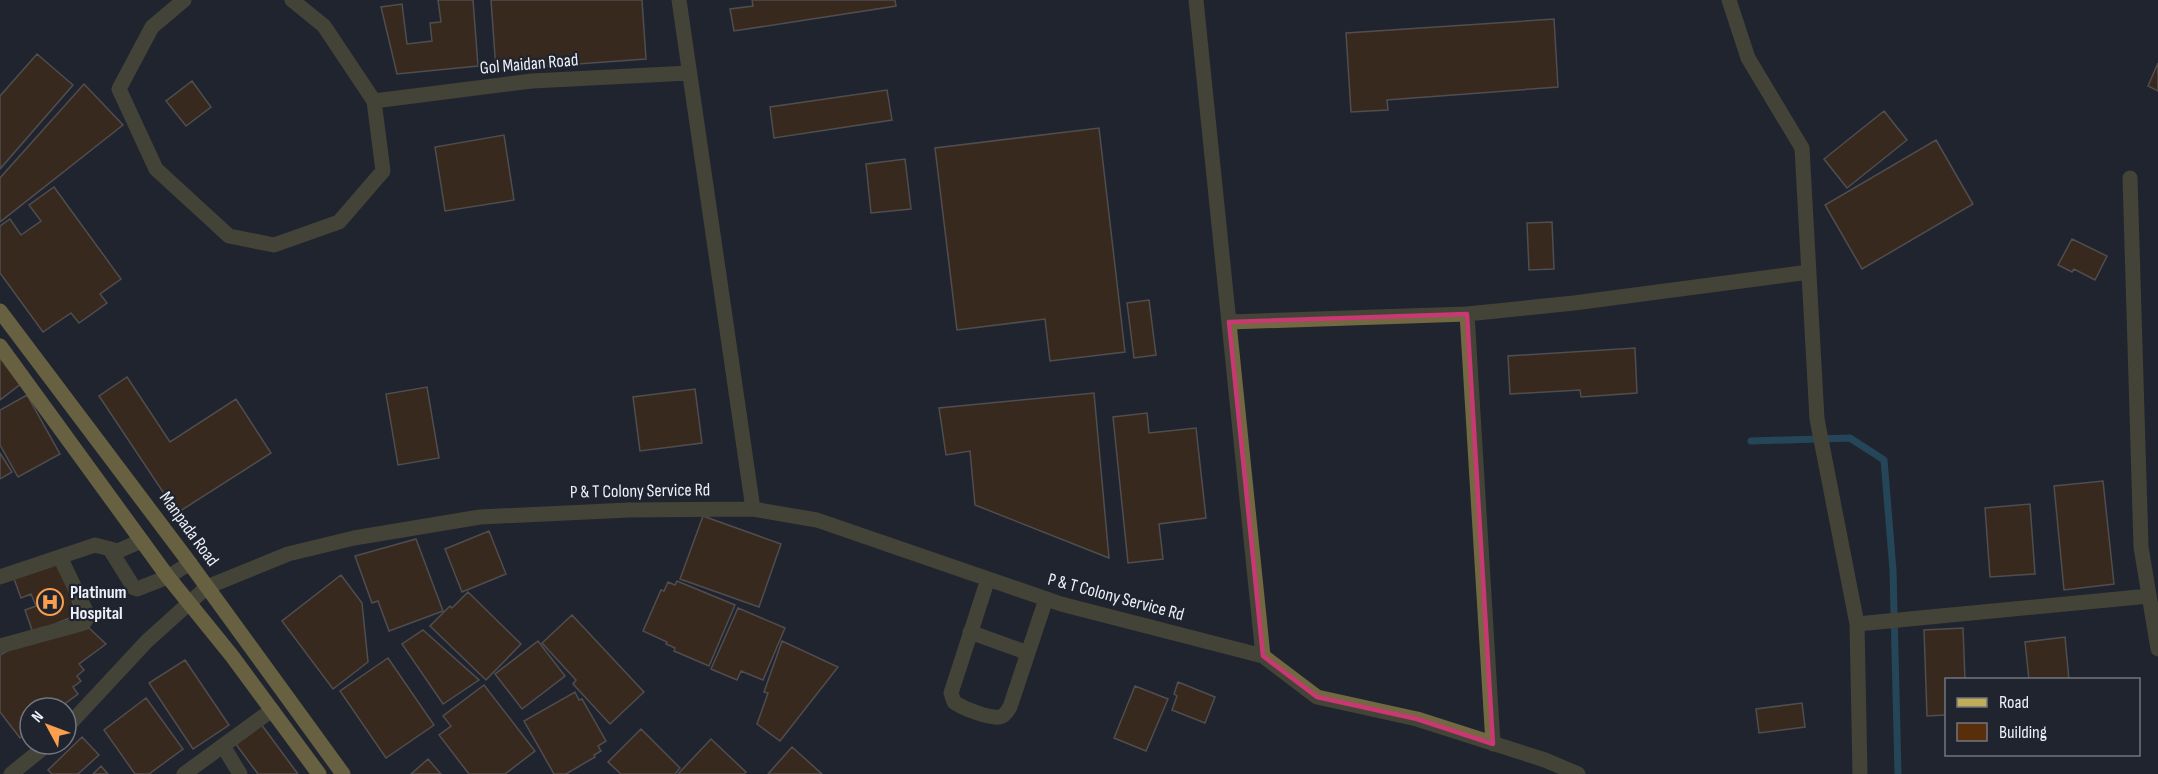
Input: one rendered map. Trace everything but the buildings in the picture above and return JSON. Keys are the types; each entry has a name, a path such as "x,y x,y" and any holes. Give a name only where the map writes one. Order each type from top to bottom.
{"main road":[{"name":"Manpada Road","path":"0,311 98,438 343,774"},
{"path":"0,346 141,542 232,656 319,774"},
{"path":"77,453 98,438"},
{"path":"301,750 316,738"}],"street":[{"path":"184,0 152,27 119,89 156,170 230,236 274,245 339,222 383,171 374,101 324,26 292,0"},
{"path":"679,0 753,509"},
{"path":"1196,0 1263,656 1317,698 1417,719 1545,760 1578,774"},
{"path":"1730,0 1748,58 1802,148 1818,428 1857,624 1860,774"},
{"name":"Gol Maidan Road","path":"374,101 532,81 689,73"},
{"path":"2130,178 2141,547 2158,649"},
{"path":"1229,322 1467,314 1574,303 1809,272"},
{"path":"1467,314 1493,744"},
{"name":"P & T Colony Service Rd","path":"78,715 147,641 207,587 288,554 354,538 480,517 629,510 753,509 817,520 1046,599 1263,656"},
{"path":"0,577 95,545 118,551 141,542"},
{"path":"111,551 134,588 140,590 168,578 190,563"},
{"path":"0,646 84,623 87,618 86,611 60,557"},
{"path":"988,579 951,693 954,702 962,707 998,717 1005,715 1010,707 1046,599"},
{"path":"1857,624 2150,596"},
{"path":"970,632 1028,653"},
{"path":"184,774 272,710"},
{"path":"223,746 240,774"},
{"path":"11,774 33,756"}],"highlighted area":[{"path":"1467,314 1493,744 1417,719 1317,697 1263,656 1229,322"}],"waterway":[{"path":"1751,441 1850,438 1884,460 1893,570 1898,774"}],"place":[{"name":"Platinum Hospital","path":"50,602"}]}
